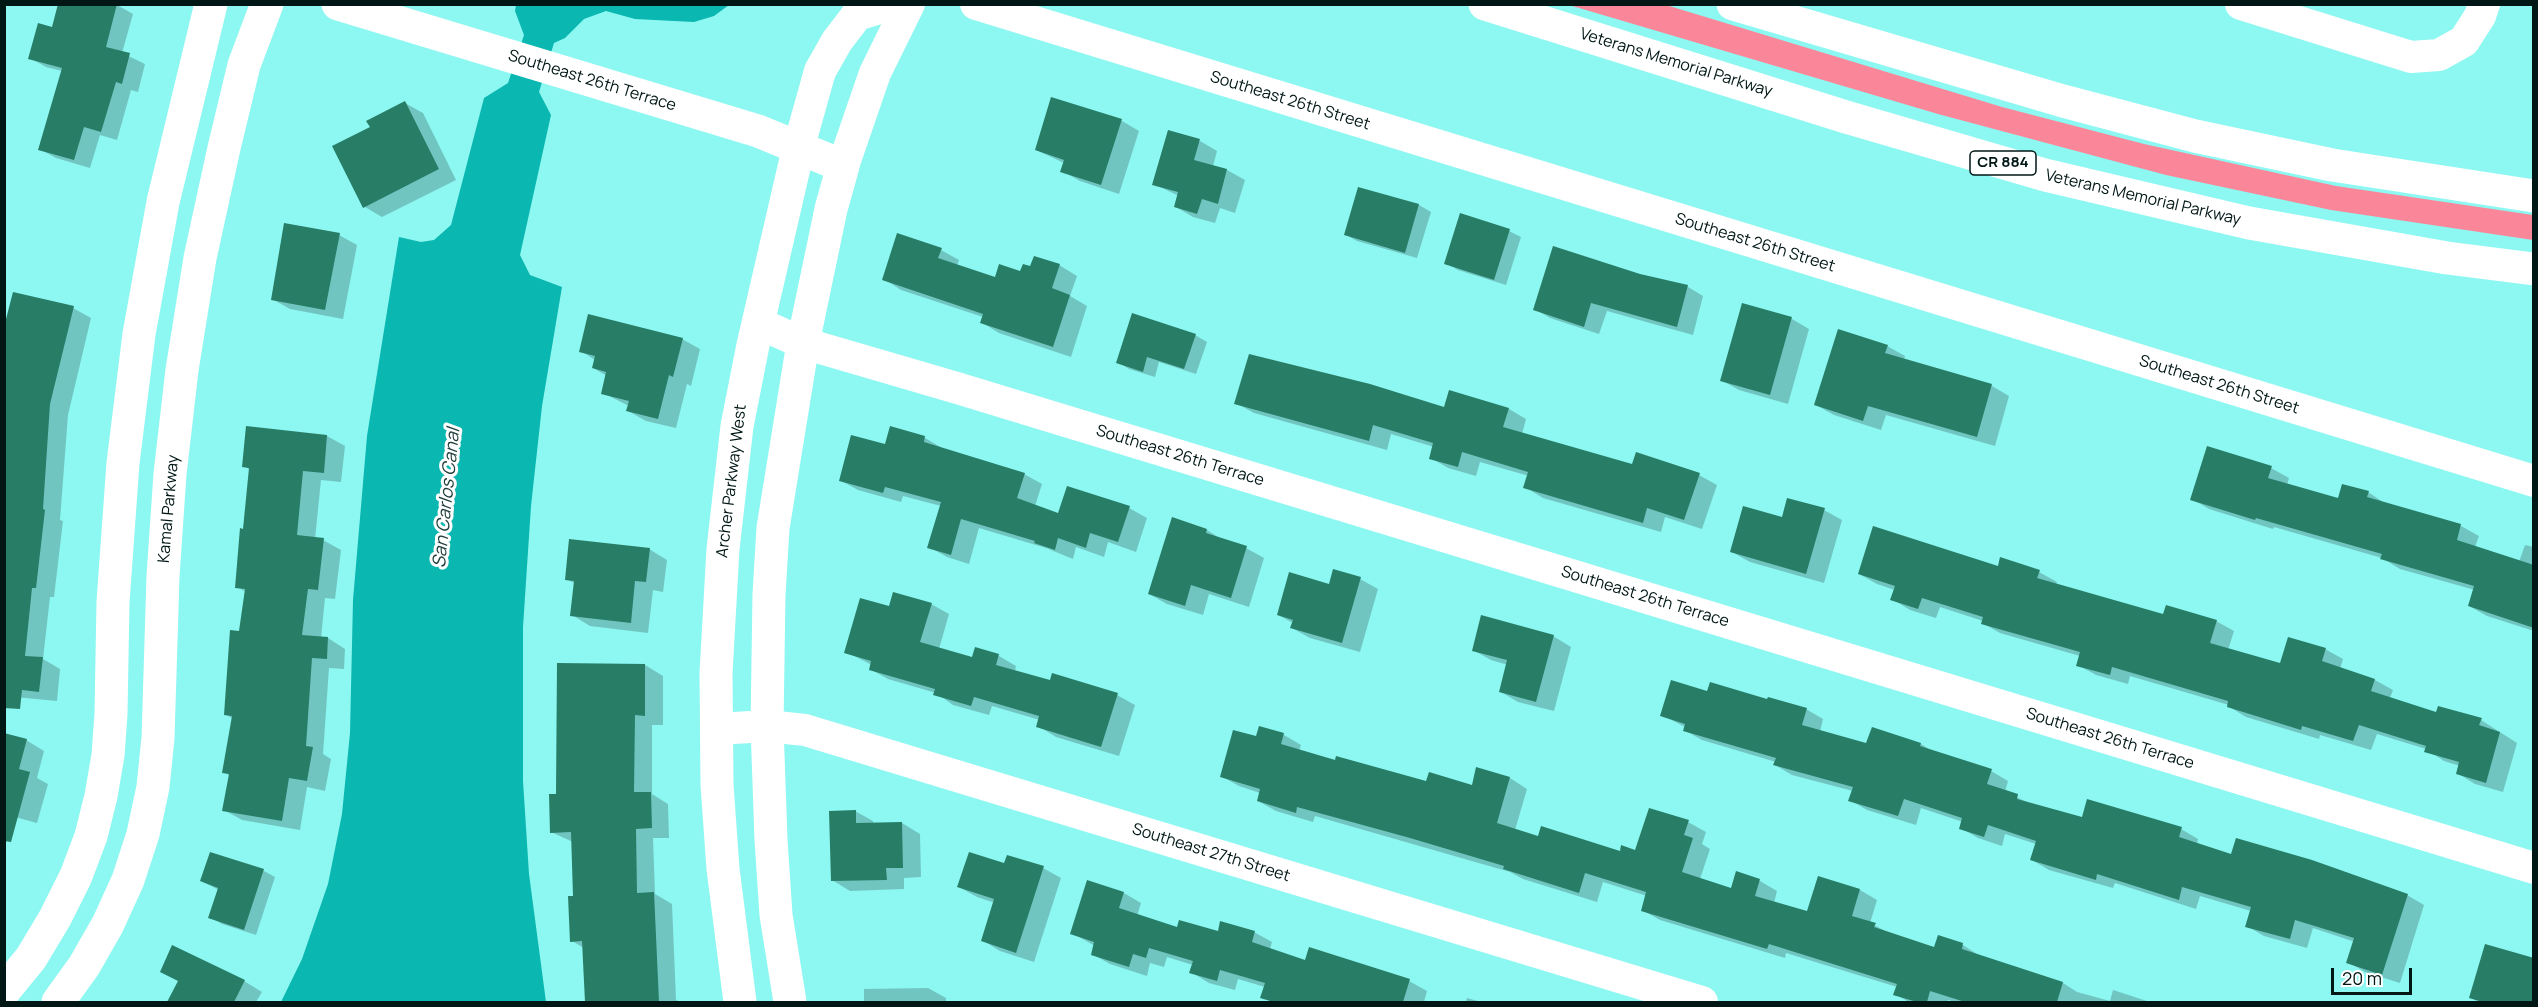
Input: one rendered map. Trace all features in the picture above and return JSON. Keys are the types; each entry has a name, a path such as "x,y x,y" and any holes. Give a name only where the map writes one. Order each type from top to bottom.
{"main road":[{"path":"4,991 31,958 56,918 76,876 91,836 101,796 108,755 111,714 113,602 123,463 139,334 163,202 211,4"},
{"name":"Kamal Parkway","path":"58,1002 84,966 108,924 128,880 143,834 153,787 158,738 166,531 182,370 200,258 224,148 244,65 267,4"},
{"name":"Southeast 26th Terrace","path":"338,4 758,131 843,166"},
{"name":"Veterans Memorial Parkway","path":"1485,4 1846,117 2056,178 2249,223 2447,258 2534,270"},
{"path":"1733,4 2040,94 2195,136 2332,165 2534,196"},
{"name":"Archer Parkway West","path":"740,1002 723,869 717,785 716,673 723,549 737,426 799,146"},
{"path":"790,1002 775,904 767,726 769,594 773,528 803,343 831,209 843,166"}],"street":[{"name":"Archer Parkway West","path":"799,146 820,71 837,41 857,15 892,4"},
{"path":"843,166 875,73 909,4"},
{"name":"Southeast 26th Street","path":"976,4 2534,481"},
{"path":"2241,4 2411,57 2439,55 2464,40 2480,16 2484,4"},
{"name":"Southeast 26th Terrace","path":"758,323 803,343 968,391 2534,868"},
{"name":"Southeast 27th Street","path":"717,729 767,726 816,733 1701,1002"}],"shaded area":[{"path":"1569,5 1666,5 2002,107 2144,144 2336,186 2533,215 2533,240 2331,210 2166,175 1938,114"}],"water":[{"name":"San Carlos Canal","path":"516,5 729,5 714,16 694,22 635,19 606,11 584,19 565,38 554,43 539,92 551,115 520,255 530,275 562,287 542,406 531,506 523,627 523,781 529,874 546,1002 281,1002 302,959 328,884 342,814 350,733 353,600 367,436 399,237 421,242 434,240 451,225 484,98 508,83 524,35 515,11"}],"building":[{"path":"58,4 117,4 106,47 130,53 122,84 116,82 101,132 84,127 74,160 38,150 62,68 28,59 38,23 52,27"},
{"path":"1051,97 1122,119 1101,185 1060,172 1064,160 1035,150"},
{"path":"405,101 439,169 363,208 332,146 370,127 366,121"},
{"path":"1168,130 1200,139 1194,160 1227,169 1218,204 1202,199 1197,214 1174,207 1178,192 1152,185"},
{"path":"1358,187 1419,204 1405,253 1344,235"},
{"path":"1460,213 1510,229 1494,280 1444,264"},
{"path":"284,223 340,233 325,310 271,300"},
{"path":"897,233 942,248 938,258 995,277 999,264 1020,271 1023,264 1030,266 1034,256 1060,264 1052,288 1070,295 1053,347 980,323 983,314 882,280"},
{"path":"1553,246 1640,274 1688,285 1677,327 1591,303 1584,327 1533,310"},
{"path":"13,292 74,306 50,404 43,509 45,510 36,588 32,588 25,656 43,657 39,692 22,690 20,709 4,708 4,327"},
{"path":"1742,303 1792,317 1770,395 1720,381"},
{"path":"1132,313 1196,334 1184,369 1147,357 1143,372 1116,363"},
{"path":"588,314 683,338 673,377 669,375 658,419 626,411 629,401 601,394 606,372 592,368 595,356 579,352"},
{"path":"1838,329 1888,345 1885,353 1992,384 1977,437 1868,406 1863,421 1814,405"},
{"path":"1249,354 1370,384 1444,407 1449,390 1509,408 1503,427 1632,464 1636,452 1700,473 1684,520 1647,508 1643,523 1523,488 1528,472 1462,452 1458,467 1429,459 1433,443 1373,425 1369,441 1234,404"},
{"path":"246,426 327,435 324,473 303,471 297,535 324,538 318,590 308,589 302,635 328,637 327,659 312,658 306,746 313,747 307,781 289,778 282,821 222,811 229,774 222,773 232,716 224,715 230,630 239,631 245,589 235,588 240,528 243,529 249,468 242,467"},
{"path":"890,426 925,436 924,442 1025,473 1017,498 1058,513 1067,486 1130,506 1118,542 1090,533 1086,548 1058,538 1055,550 1034,543 1035,541 961,519 951,555 927,548 941,502 885,487 883,493 839,481 851,435 885,444"},
{"path":"2207,446 2272,466 2268,478 2338,498 2342,484 2369,491 2367,497 2461,524 2457,540 2534,565 2534,628 2468,606 2474,586 2380,559 2382,554 2190,500"},
{"path":"1787,498 1825,508 1806,574 1730,552 1743,506 1782,517"},
{"path":"1172,517 1207,529 1206,533 1247,546 1231,598 1191,585 1185,606 1148,594"},
{"path":"1873,526 1998,566 2000,557 2040,570 2037,578 2163,614 2166,605 2217,620 2210,643 2280,663 2288,637 2326,648 2322,661 2375,679 2371,691 2436,712 2438,706 2482,718 2479,725 2500,732 2486,783 2456,774 2459,762 2424,752 2426,746 2359,725 2353,741 2302,726 2301,730 2227,707 2228,701 2112,667 2110,675 2076,666 2080,652 1981,624 1983,617 1922,598 1918,609 1890,600 1895,586 1858,574"},
{"path":"569,539 650,548 646,582 635,581 631,623 570,616 574,581 565,580"},
{"path":"1333,569 1361,577 1342,643 1290,628 1293,620 1277,615 1289,572 1329,584"},
{"path":"893,592 932,603 920,642 972,657 975,647 999,654 996,665 1050,680 1052,673 1118,693 1101,747 1036,727 1039,716 974,697 971,706 933,695 935,689 869,670 871,661 844,653 860,598 889,606"},
{"path":"1481,615 1554,635 1536,702 1499,692 1507,660 1472,651"},
{"path":"557,663 645,664 645,716 635,715 634,792 651,792 652,828 636,829 637,893 654,892 659,1002 585,1002 582,941 570,942 568,896 573,896 571,832 550,833 549,794 556,794"},
{"path":"1671,680 1707,691 1710,682 1807,708 1802,725 1866,743 1872,727 1921,743 1920,746 1992,769 1987,784 2018,794 2017,799 2082,817 2087,799 2182,827 2179,837 2231,854 2236,838 2312,860 2408,894 2382,975 2346,963 2354,938 2295,920 2290,939 2245,927 2251,907 2182,887 2179,900 2097,874 2096,880 2030,860 2036,841 1988,825 1984,837 1959,829 1962,818 1904,799 1898,816 1848,801 1853,787 1773,765 1776,758 1683,731 1685,724 1660,716"},
{"path":"1259,726 1284,733 1281,744 1335,760 1336,756 1426,781 1429,772 1472,785 1476,767 1510,777 1497,823 1538,836 1541,826 1620,851 1621,845 1635,850 1649,808 1689,820 1684,835 1693,838 1682,872 1731,888 1736,871 1760,879 1755,896 1807,911 1818,876 1860,889 1852,916 1876,923 1874,927 1934,947 1938,935 1963,943 1962,949 2063,982 2057,1002 1965,1002 1930,991 1927,1002 1917,1002 1893,995 1897,984 1769,944 1767,949 1641,911 1646,892 1585,873 1579,893 1503,869 1504,866 1410,838 1297,807 1296,813 1257,801 1260,789 1220,777 1233,730 1256,736"},
{"path":"4,733 27,739 19,769 30,772 11,842 4,841"},
{"path":"856,810 856,823 902,822 903,868 886,868 887,880 831,881 829,811"},
{"path":"210,852 264,869 244,930 208,918 218,888 200,881"},
{"path":"969,852 1004,863 1007,855 1044,866 1016,953 981,941 994,899 957,887"},
{"path":"1087,880 1124,892 1119,908 1177,927 1179,920 1218,931 1220,921 1255,931 1252,942 1305,960 1309,947 1410,979 1403,1002 1274,1002 1260,998 1265,983 1220,970 1217,981 1189,973 1193,961 1149,948 1146,958 1133,954 1129,967 1091,955 1094,942 1070,934"},
{"path":"2485,944 2534,958 2534,1002 2483,1002 2469,998"},
{"path":"172,945 245,980 234,1002 167,1002 178,981 160,972"}]}
